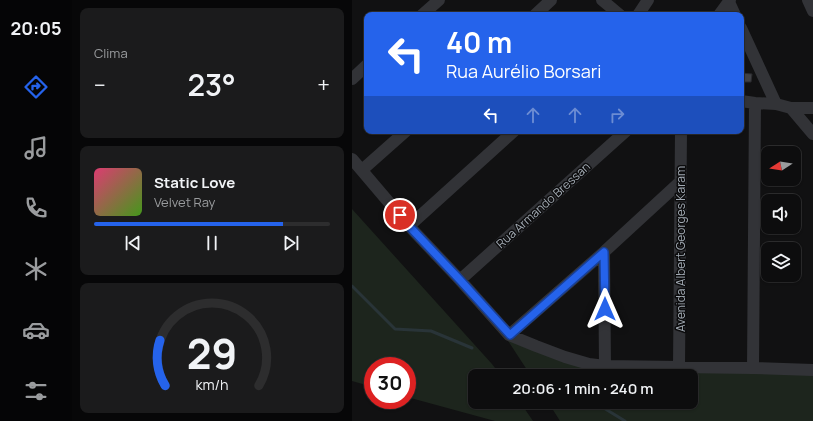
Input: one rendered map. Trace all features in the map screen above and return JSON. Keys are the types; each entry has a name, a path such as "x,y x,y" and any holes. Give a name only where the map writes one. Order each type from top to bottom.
{"street":[{"path":"425,12 439,0"},
{"path":"538,12 552,0"},
{"path":"602,0 616,12"},
{"path":"640,12 648,0"},
{"path":"808,0 813,11"},
{"path":"721,12 729,1"},
{"path":"729,1 734,12"},
{"path":"744,35 776,104"},
{"path":"352,79 364,68"},
{"path":"744,101 776,104 791,108 813,108"},
{"path":"753,368 754,103"},
{"path":"791,108 813,134"},
{"path":"362,170 403,134"},
{"path":"409,226 511,134"},
{"name":"Rua Armando Bressan","path":"460,280 623,134"},
{"name":"Avenida Albert Georges Karam","path":"679,367 681,134"},
{"path":"352,159 409,226 510,335 565,357 589,364 605,366 813,370"},
{"path":"510,335 680,182"},
{"path":"604,252 605,366"}],"shaded area":[{"path":"352,209 496,369 468,369 468,409 525,409 533,421 495,421 416,399 416,357 364,357 364,384 352,381"},
{"path":"499,327 520,344 596,369 526,369"},
{"path":"680,368 813,371 813,421 560,421 552,409 698,409 698,369 661,369"}],"building":[{"path":"744,73 752,74 751,82 744,82"}],"waterway":[{"path":"352,286 395,329 431,331 472,348"},
{"path":"605,409 625,421"}],"route":[{"path":"400,215 510,335 518,326 604,252 605,309"}]}
